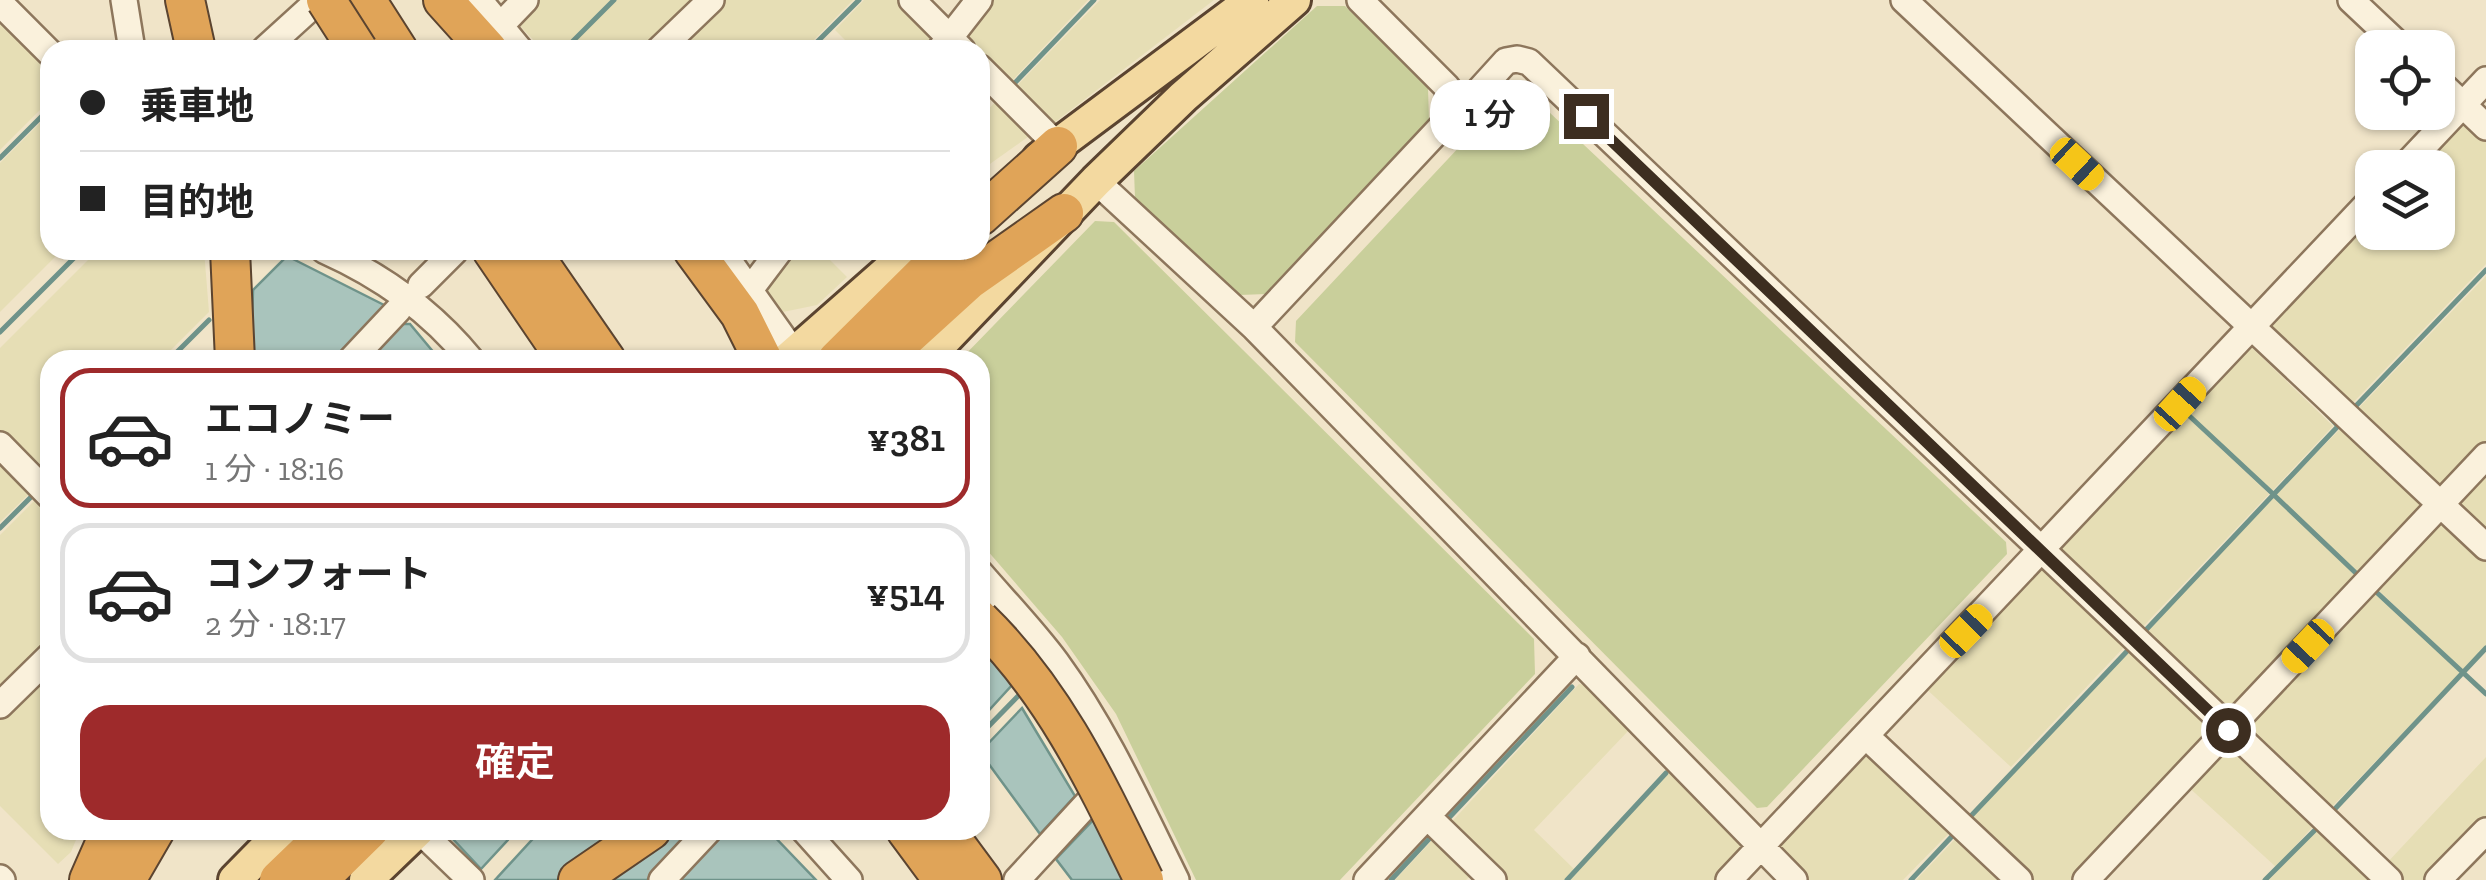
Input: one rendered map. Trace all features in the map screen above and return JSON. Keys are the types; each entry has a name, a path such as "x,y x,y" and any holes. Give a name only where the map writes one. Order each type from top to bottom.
{"highway":[{"path":"185,0 194,40"},
{"path":"323,0 351,40"},
{"path":"366,0 392,40"},
{"path":"444,0 494,38"},
{"path":"990,207 1058,146"},
{"path":"893,350 969,280 1064,213"},
{"path":"230,260 235,350"},
{"path":"499,260 560,350"},
{"path":"537,260 599,350"},
{"path":"700,260 740,314 774,350"},
{"path":"847,350 938,260"},
{"path":"990,630 1020,662 1057,714 1092,774 1144,880"},
{"path":"90,880 107,840"},
{"path":"126,880 149,840"},
{"path":"279,880 321,840"},
{"path":"318,880 359,840"},
{"path":"578,880 636,840"},
{"path":"913,840 943,880"},
{"path":"952,840 982,880"}],"main road":[{"path":"990,193 1252,0"},
{"path":"935,350 1096,181 1294,0"},
{"path":"791,350 900,260"},
{"path":"236,880 274,840"},
{"path":"366,880 408,840"}],"street":[{"path":"124,0 130,40"},
{"path":"276,40 323,0"},
{"path":"303,40 342,0"},
{"path":"478,0 494,38 525,0"},
{"path":"669,40 711,0"},
{"path":"912,0 946,40"},
{"path":"955,40 978,0"},
{"path":"1254,326 1445,123 1452,107 1447,87 1360,0"},
{"path":"1904,0 2486,548"},
{"path":"2352,0 2383,30"},
{"path":"0,3 40,43"},
{"path":"1452,107 1476,94 1506,62 1516,58 1529,62 2390,880"},
{"path":"990,78 1058,146"},
{"path":"2420,150 2486,80"},
{"path":"2455,98 2486,127"},
{"path":"1096,181 1254,326 1794,880"},
{"path":"1729,880 2355,217"},
{"path":"218,260 222,350"},
{"path":"344,260 412,300 461,350"},
{"path":"421,285 446,260"},
{"path":"728,260 749,291 777,350"},
{"path":"749,291 772,260"},
{"path":"360,350 398,310"},
{"path":"0,445 40,486"},
{"path":"2086,880 2486,456"},
{"path":"990,585 1055,661 1121,767 1176,880"},
{"path":"1367,880 1578,656"},
{"path":"0,704 40,666"},
{"path":"1866,736 2020,880"},
{"path":"1016,880 1121,767"},
{"path":"1427,816 1484,877"},
{"path":"2438,880 2486,831"},
{"path":"74,880 92,840"},
{"path":"429,840 471,880"},
{"path":"662,880 700,840"},
{"path":"813,840 850,880"}],"shaded area":[{"path":"533,0 611,0 571,40 533,40 518,24"},
{"path":"617,0 697,0 658,40 576,40"},
{"path":"716,0 853,0 814,40 676,40"},
{"path":"864,0 900,0 939,39 845,40 835,30"},
{"path":"988,0 1088,0 1007,86 990,70 990,40 963,40 960,35"},
{"path":"1100,0 1214,0 1050,126 1012,91"},
{"path":"0,14 40,54 40,110 0,150"},
{"path":"997,100 1032,134 990,164 990,107"},
{"path":"2463,115 2486,135 2486,264 2346,410 2263,323 2355,227 2355,250 2455,250 2455,150 2429,150 2448,130 2455,130 2455,123"},
{"path":"40,123 40,260 52,260 0,312 0,163"},
{"path":"88,260 205,260 209,312 171,350 40,350 40,475 0,435 0,348"},
{"path":"784,260 830,260 847,277 817,305 778,313 763,292"},
{"path":"2486,276 2486,448 2445,493 2352,415"},
{"path":"2248,344 2333,426 2272,491 2184,409"},
{"path":"2182,412 2269,494 2135,635 2054,548"},
{"path":"2346,423 2428,509 2364,578 2275,495"},
{"path":"0,459 32,491 0,522"},
{"path":"2486,466 2486,531 2460,507 2458,497"},
{"path":"40,495 40,657 0,697 0,535"},
{"path":"2274,497 2361,581 2233,717 2140,639"},
{"path":"2436,517 2486,557 2486,645 2463,670 2372,584"},
{"path":"2046,564 2127,644 2011,767 1922,685 2038,565"},
{"path":"2370,587 2460,673 2325,814 2240,732"},
{"path":"2132,648 2216,725 2080,880 2033,880 1969,820"},
{"path":"40,672 40,840 76,840 71,852 58,864 0,806 0,711"},
{"path":"1579,684 1587,685 1630,729 1534,830 1574,869 1564,880 1502,880 1446,828"},
{"path":"2225,740 2317,822 2276,867 2184,783"},
{"path":"1864,746 1954,828 1903,880 1809,880 1777,844"},
{"path":"2486,757 2486,822 2431,880 2400,880 2385,865"},
{"path":"1672,769 1744,842 1743,855 1719,880 1569,880"},
{"path":"2318,828 2373,880 2269,880"},
{"path":"1439,833 1477,869 1466,880 1395,880"},
{"path":"1961,833 2012,880 1916,880"}],"green space":[{"path":"1317,6 1345,6 1428,87 1429,121 1267,294 1239,295 1135,198 1134,171"},
{"path":"1508,95 1532,96 2006,542 2007,554 1767,807 1757,808 1295,342 1296,321"},
{"path":"1095,221 1114,222 1534,639 1535,674 1340,880 1196,880 1116,714 1062,637 990,554 990,350 970,350"}],"water":[{"path":"283,260 295,260 388,307 346,350 251,350 253,290"},
{"path":"396,324 410,324 432,350 371,350"},
{"path":"990,659 1013,684 990,709"},
{"path":"1022,708 1075,796 1040,834 990,766 990,742"},
{"path":"1100,813 1156,880 1072,880 1056,859"},
{"path":"454,840 508,840 481,869"},
{"path":"532,840 684,840 647,880 495,880"},
{"path":"717,840 778,840 816,880 679,880"}],"waterway":[{"path":"574,40 614,0"},
{"path":"819,40 859,0"},
{"path":"1010,88 1094,0"},
{"path":"0,158 40,118"},
{"path":"0,332 72,260"},
{"path":"2352,410 2486,270"},
{"path":"179,350 209,320"},
{"path":"2183,410 2272,493"},
{"path":"2323,410 2338,426"},
{"path":"2144,632 2341,423"},
{"path":"0,528 37,491"},
{"path":"2274,495 2360,577"},
{"path":"2372,588 2486,694"},
{"path":"1969,818 2131,647"},
{"path":"2332,812 2486,648"},
{"path":"1445,822 1572,687"},
{"path":"990,725 1023,691"},
{"path":"1567,880 1666,773"},
{"path":"2265,880 2319,826"},
{"path":"1911,880 1957,831"},
{"path":"1391,880 1430,838"}],"route":[{"path":"1586,116 2228,730"}]}
